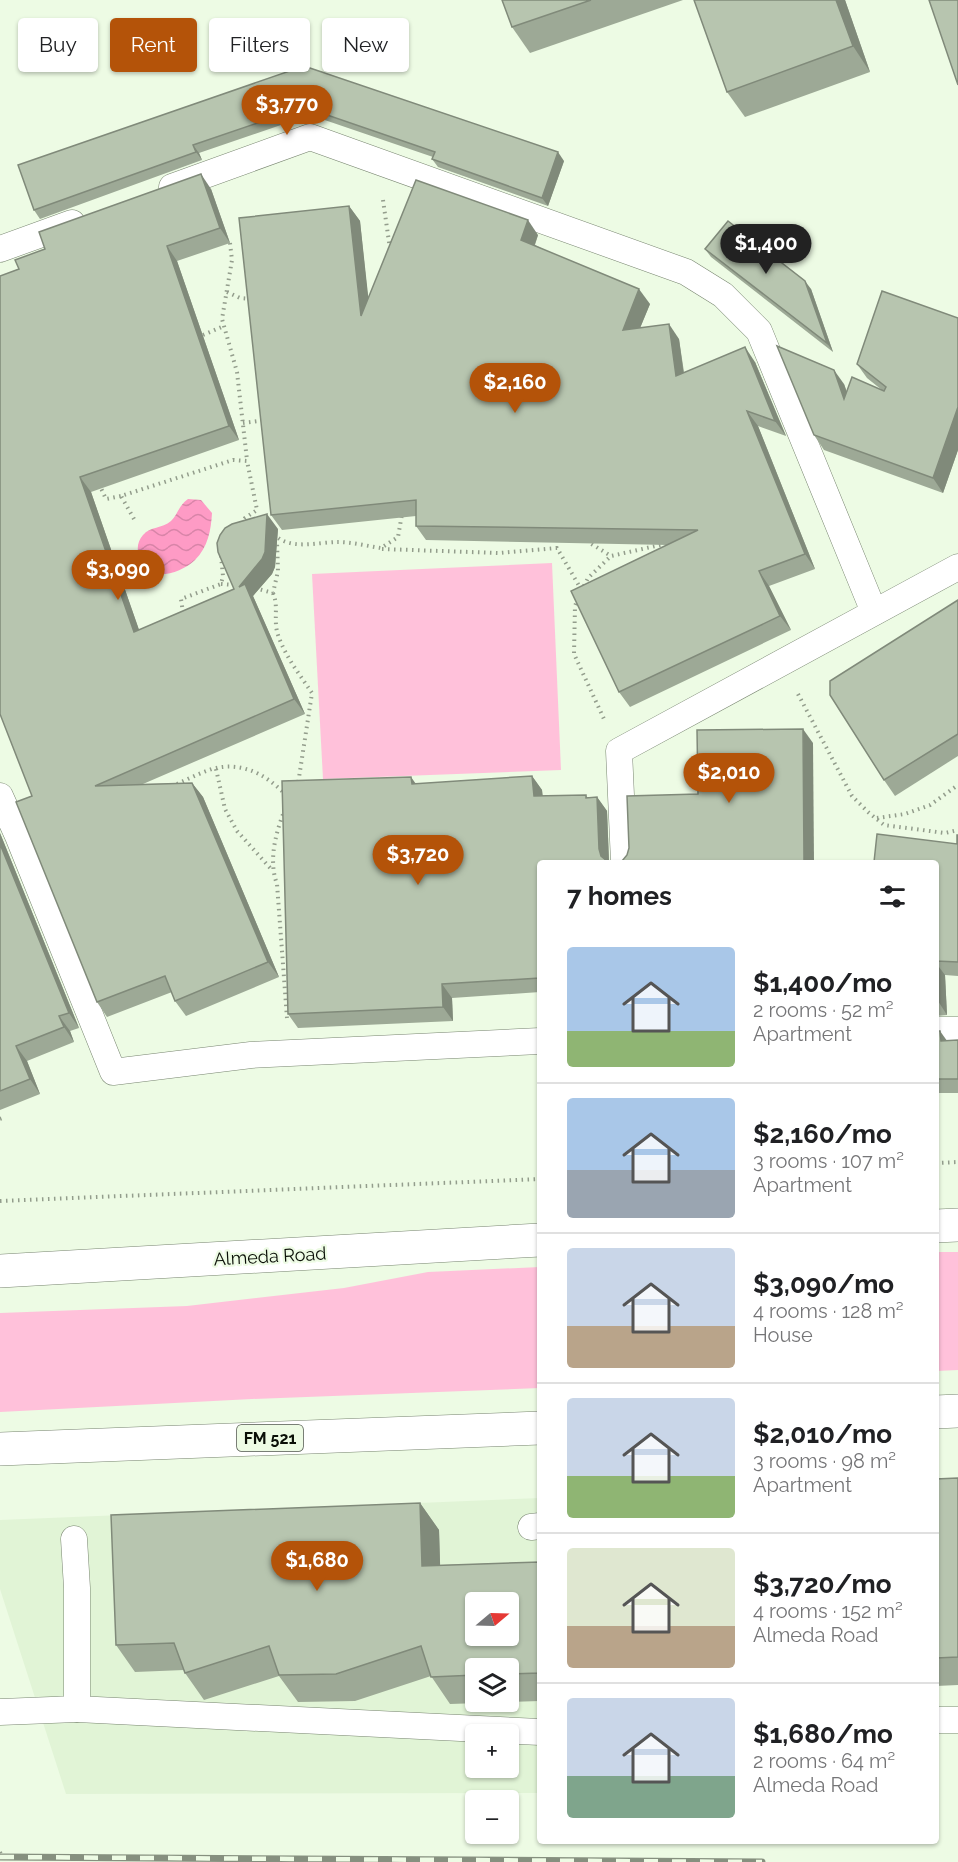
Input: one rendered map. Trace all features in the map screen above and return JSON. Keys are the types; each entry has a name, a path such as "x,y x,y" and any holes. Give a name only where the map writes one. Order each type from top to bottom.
{"main road":[{"path":"939,1226 958,1225"},
{"name":"Almeda Road","path":"0,1272 537,1240"},
{"path":"939,1412 958,1411"},
{"name":"FM 521","path":"0,1449 537,1428"}],"lane":[{"path":"155,193 310,137 686,272 723,295 759,331 873,612"},
{"path":"0,249 89,217"},
{"path":"624,860 619,751 958,567"},
{"path":"0,796 113,1072 251,1055 537,1041"},
{"path":"939,1030 958,1030"},
{"path":"74,1539 77,1588 77,1709"},
{"path":"0,1712 77,1709 537,1732"},
{"path":"939,1720 958,1720"}],"path":[{"path":"377,161 391,253"},
{"path":"230,243 232,260 222,319 237,372 247,460 257,507 261,514"},
{"path":"226,292 240,298 256,299"},
{"path":"203,335 224,326"},
{"path":"243,423 269,419"},
{"path":"97,480 106,499 233,460 247,460"},
{"path":"121,496 134,519"},
{"path":"381,549 398,537 406,503"},
{"path":"239,525 257,510 257,507"},
{"path":"272,531 280,540 303,545 340,542 381,549 499,553 557,548 564,541"},
{"path":"584,536 590,543 611,556"},
{"path":"280,540 276,543 278,571 273,593 277,603 274,618 278,636 312,693 297,789"},
{"path":"619,751 574,654 575,606 588,578 611,556 673,542"},
{"path":"557,548 582,590"},
{"path":"221,584 223,576 221,557 225,549"},
{"path":"183,617 181,599 221,584 244,586"},
{"path":"254,588 273,593"},
{"path":"782,662 852,796 884,825 945,833 958,830"},
{"path":"175,785 216,769 235,767 253,770 271,780 284,793 287,803 279,825 273,857 273,872 277,884 290,1053"},
{"path":"216,769 225,808 237,831 273,872"},
{"path":"877,818 905,814 930,805 958,785"},
{"path":"277,884 286,884"},
{"path":"939,1163 958,1162"},
{"path":"0,1202 537,1179"},
{"path":"0,1852 3,1862"}],"shaded area":[{"path":"552,563 561,770 323,779 312,574"},
{"path":"939,1252 958,1252 958,1370 939,1371"},
{"path":"537,1267 537,1388 0,1412 0,1313 187,1306 344,1288 428,1272"},
{"path":"537,1498 537,1793 519,1793 519,1790 465,1790 465,1793 66,1794 0,1589 0,1520"}],"water":[{"path":"188,499 201,500 212,513 206,544 188,566 170,573 153,573 141,562 139,541 146,532 171,521"}],"building":[{"path":"502,0 591,0 512,27"},
{"path":"694,0 836,0 853,46 727,92"},
{"path":"929,0 958,0 958,85"},
{"path":"310,68 558,152 542,198 432,159 435,152 304,107 193,145 196,152 34,210 18,165 287,72 310,72"},
{"path":"201,174 220,228 167,246 229,426 80,477 134,632 234,589 218,552 217,543 220,535 232,524 267,514 265,552 239,587 245,584 294,699 95,786 192,783 268,962 175,1001 165,976 97,1002 16,802 32,796 0,714 0,276 19,269 15,260 45,249 39,232"},
{"path":"416,180 528,220 521,240 639,289 623,330 669,324 676,376 745,347 775,421 747,411 805,554 759,571 780,616 619,692 571,591 698,530 416,526 416,500 271,515 239,218 349,206 361,316"},
{"path":"728,221 805,281 827,343 705,249"},
{"path":"882,291 958,318 958,407 933,478 814,435 777,346 834,370 844,399 852,377 884,391 886,387 857,364"},
{"path":"958,600 958,734 884,780 830,695 830,681"},
{"path":"803,729 804,860 623,860 629,848 627,796 698,794 697,730"},
{"path":"532,776 534,796 586,795 586,798 597,797 599,849 601,856 606,860 537,860 537,978 442,984 443,1007 288,1014 282,781 411,777 412,784"},
{"path":"877,834 957,844 958,835 958,962 939,961 939,860 874,860"},
{"path":"0,844 69,1013 59,1016 64,1027 16,1046 30,1079 0,1091"},
{"path":"939,1031 941,1041 958,1040 958,1079 939,1079"},
{"path":"958,1478 958,1657 939,1658 939,1479"},
{"path":"420,1503 422,1566 537,1562 537,1673 519,1674 519,1658 465,1658 465,1675 431,1677 421,1646 336,1674 279,1675 269,1646 185,1673 174,1643 116,1645 111,1515"}],"railway":[{"path":"0,1857 762,1862"}]}
